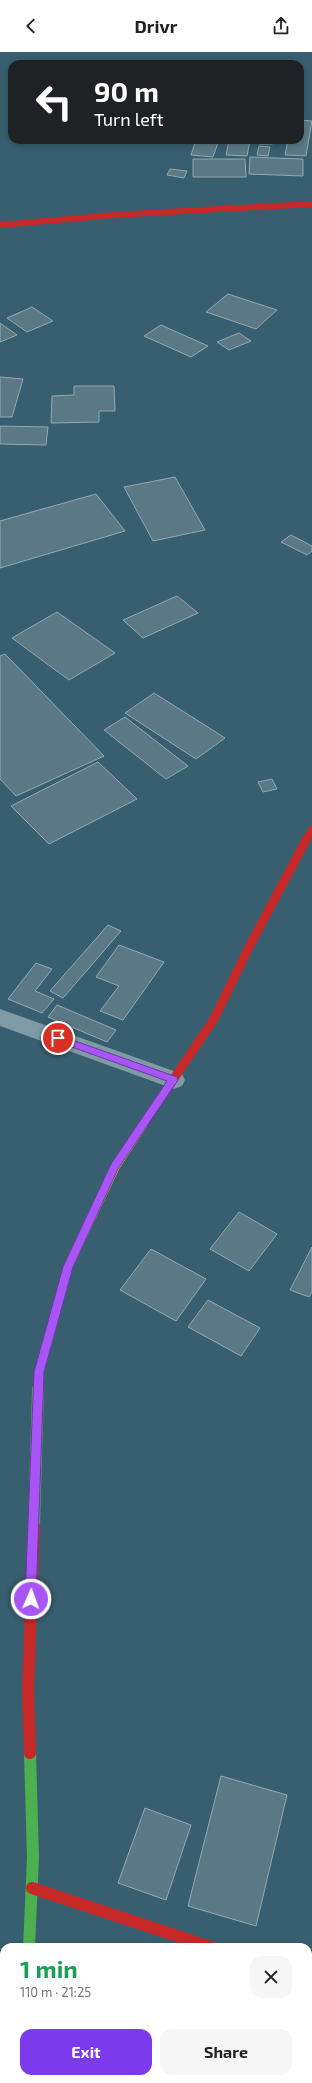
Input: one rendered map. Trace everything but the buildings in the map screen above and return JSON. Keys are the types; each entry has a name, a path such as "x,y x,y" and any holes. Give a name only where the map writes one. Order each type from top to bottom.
{"street":[{"path":"0,224 114,215 312,204"},
{"path":"29,1943 33,1858 28,1690 39,1372 68,1267 115,1167 214,1019 249,947 312,829"},
{"path":"0,1017 174,1080"},
{"path":"32,1888 199,1943"}],"traffic: fast":[{"path":"34,1526 39,1372 48,1341"},
{"path":"29,1943 33,1858 30,1753"}],"traffic: slow":[{"path":"48,1341 68,1267 115,1167 144,1123"}],"traffic: jam":[{"path":"0,225 114,215 312,204"},
{"path":"144,1123 214,1019 249,947 312,829"},
{"path":"30,1753 28,1690 34,1526"},
{"path":"32,1888 199,1943"}],"route":[{"path":"31,1599 39,1372 68,1267 115,1167 174,1080 58,1038"}]}
